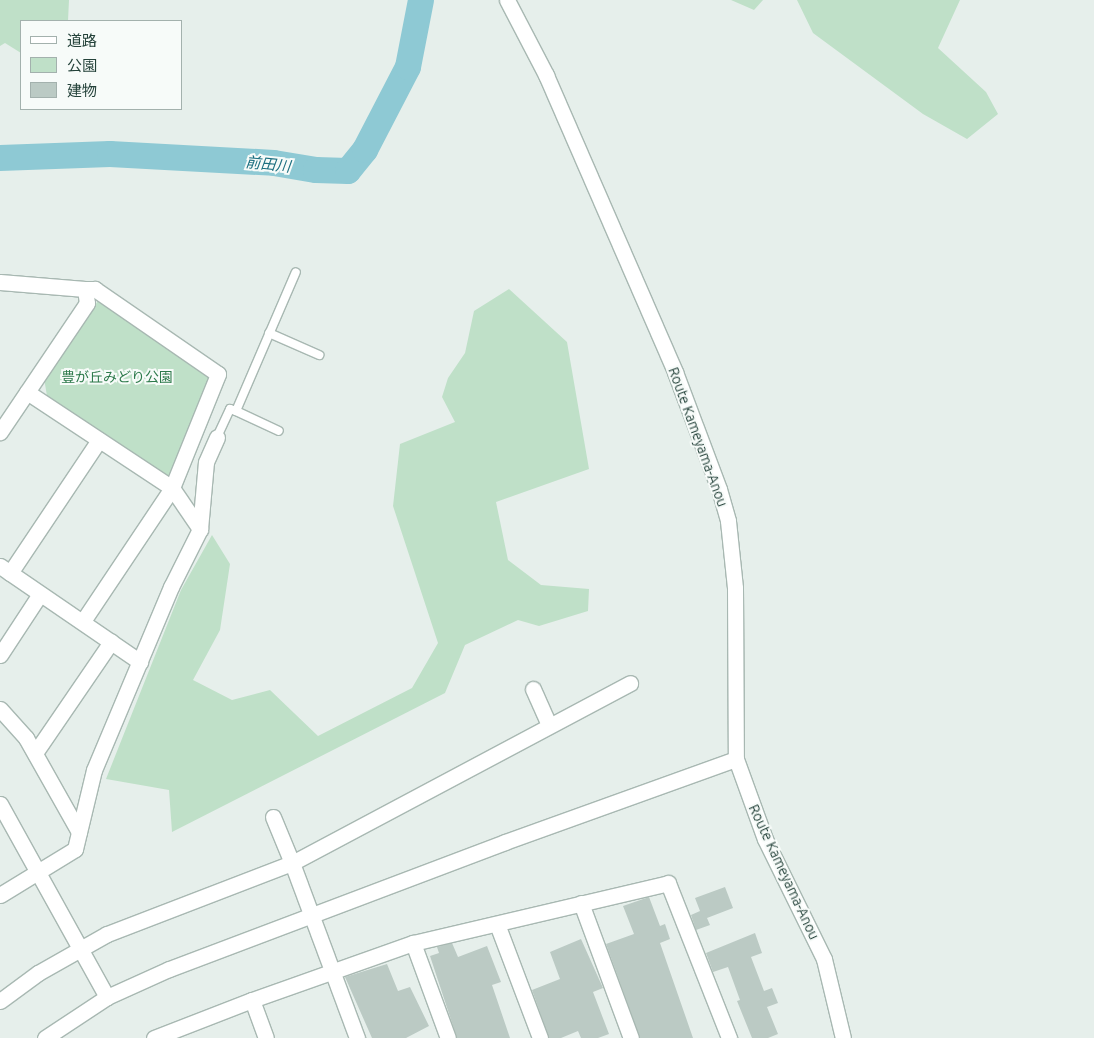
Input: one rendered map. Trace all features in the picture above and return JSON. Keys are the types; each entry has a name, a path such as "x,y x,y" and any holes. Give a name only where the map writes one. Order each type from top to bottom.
{"street":[{"name":"Route Kameyama-Anou","path":"508,0 546,75 674,372 719,489 728,521 734,588 736,759 766,839 824,959 844,1038"},
{"path":"0,282 95,289 218,374 172,488 83,621"},
{"path":"0,432 86,303 85,289"},
{"path":"28,392 172,488 200,529"},
{"path":"0,895 75,849 94,770 200,529 206,462 217,437"},
{"path":"99,440 5,570 83,621 140,662"},
{"path":"0,655 40,594"},
{"path":"35,753 111,642"},
{"path":"0,1001 38,973 80,947 143,919 292,863 630,683"},
{"path":"533,689 549,726"},
{"path":"0,709 35,753 79,832"},
{"path":"45,1038 107,997 169,969 736,759"},
{"path":"0,804 107,997"},
{"path":"273,817 357,1038"},
{"path":"154,1038 330,970 413,944 668,883 729,1038"},
{"path":"581,903 631,1038"},
{"path":"497,924 540,1038"},
{"path":"413,944 448,1038"},
{"path":"252,1000 266,1038"}],"lane":[{"path":"236,411 296,272"},
{"path":"269,334 319,355"},
{"path":"217,437 230,409 279,431"}],"green space":[{"path":"0,0 69,0 68,20 20,20 20,52 5,43 0,46"},
{"path":"731,0 763,0 754,10"},
{"path":"797,0 960,0 938,48 986,92 998,114 967,139 923,114 813,33"},
{"path":"509,289 567,342 589,469 496,502 508,560 541,585 589,589 588,611 539,626 518,620 465,645 445,693 172,832 169,790 106,779 181,590 212,535 230,564 220,630 193,680 232,700 270,690 318,736 412,688 438,643 393,506 400,444 455,422 442,397 448,378 465,353 474,311"},
{"name":"豊が丘みどり公園","path":"100,298 213,377 171,479 47,396 44,378"}],"building":[{"path":"725,887 733,908 707,918 710,925 696,930 691,915 700,911 695,898"},
{"path":"649,897 660,926 665,924 670,939 660,943 693,1038 640,1038 606,944 634,934 623,906"},
{"path":"755,933 762,953 751,957 764,991 772,988 778,1003 767,1007 778,1034 768,1038 752,1038 737,1001 740,1000 728,967 713,972 706,953"},
{"path":"581,939 603,988 593,992 609,1034 598,1038 581,1038 578,1031 561,1038 549,1038 532,990 560,979 550,952"},
{"path":"452,943 458,957 487,946 501,982 492,985 510,1038 457,1038 430,956 439,953 437,947"},
{"path":"387,964 398,991 410,987 429,1026 406,1038 372,1038 345,977"}],"waterway":[{"name":"前田川","path":"0,158 110,154 274,163 316,170 348,171 365,150 408,67 421,0"}]}
